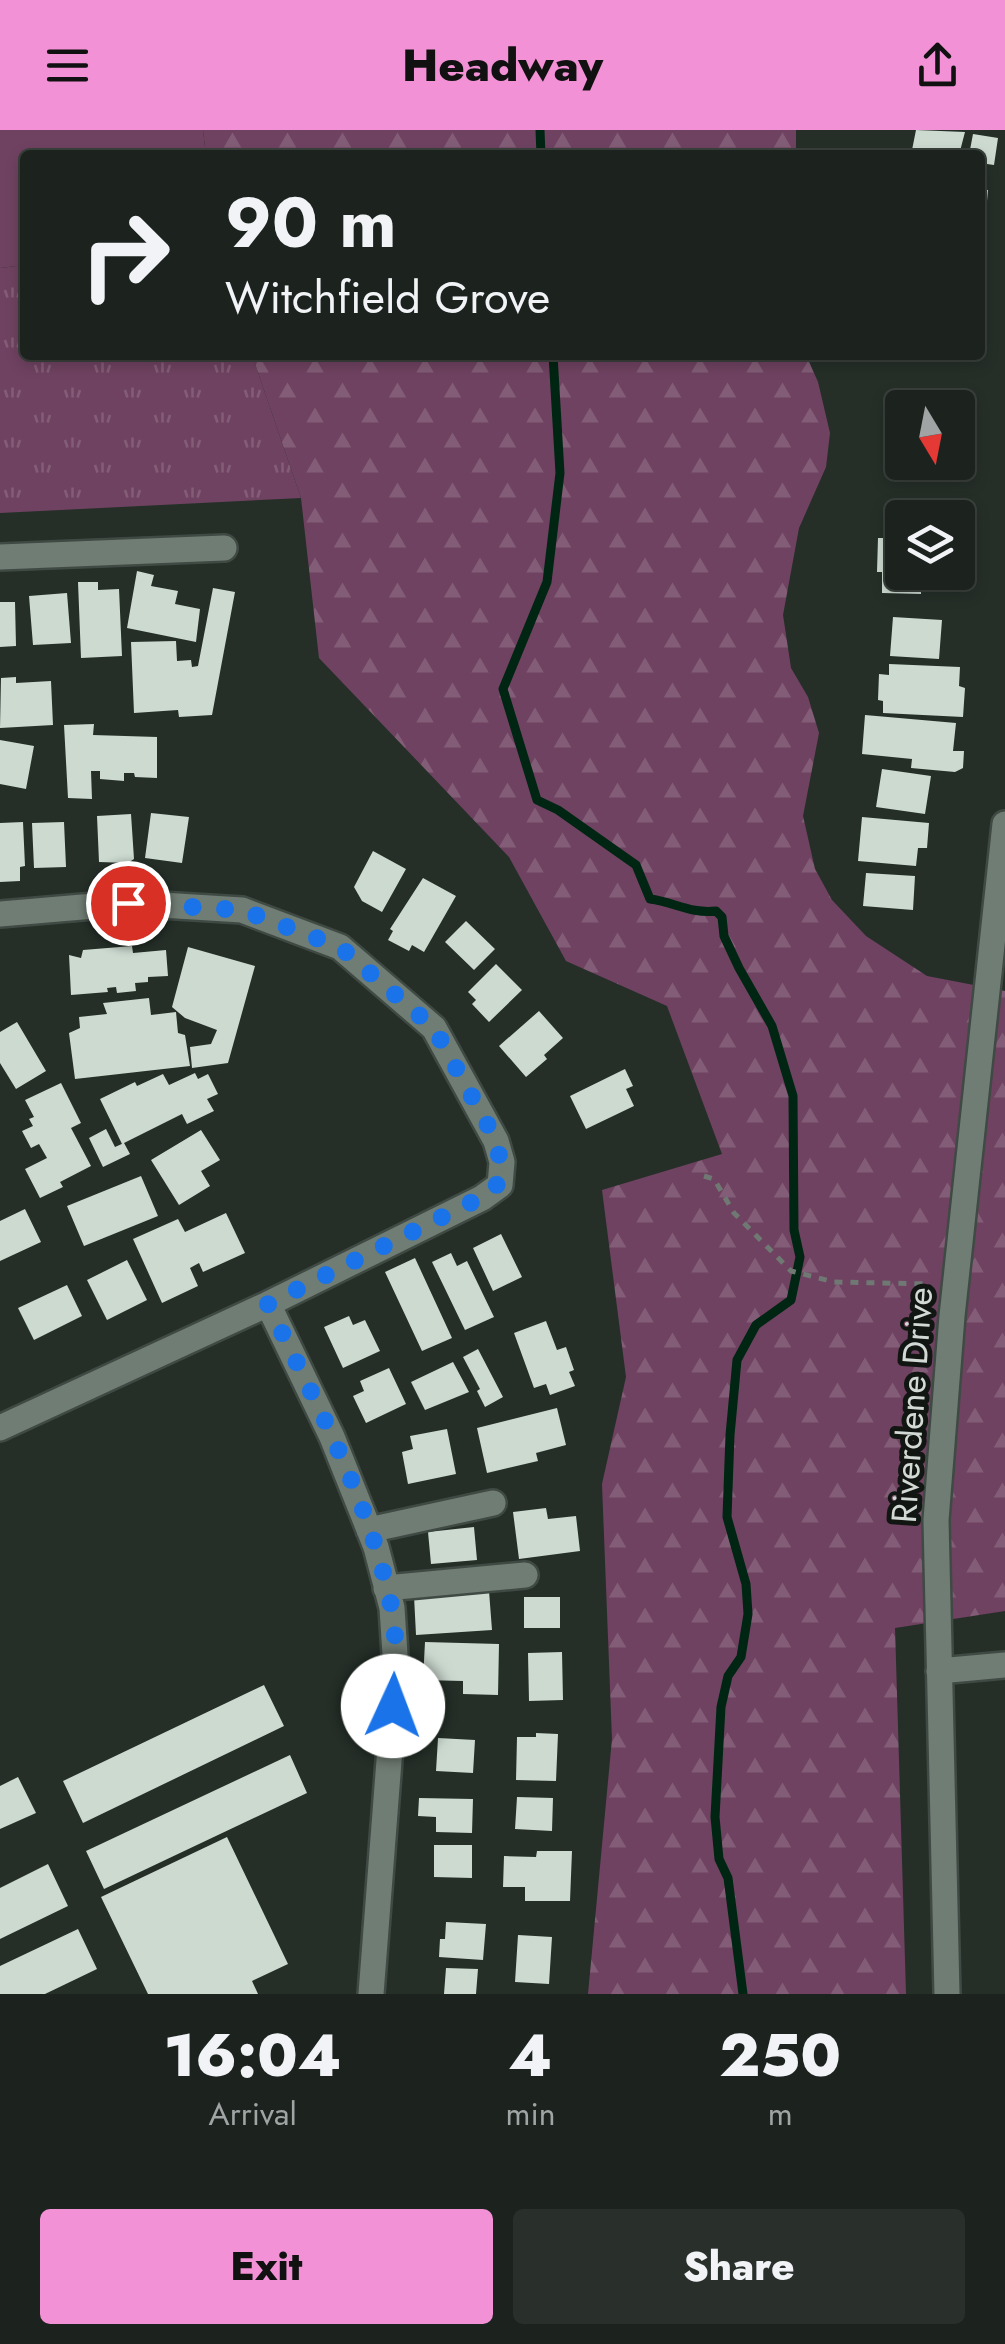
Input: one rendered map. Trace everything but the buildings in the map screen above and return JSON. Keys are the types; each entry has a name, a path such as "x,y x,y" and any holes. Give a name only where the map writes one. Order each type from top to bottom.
{"street":[{"path":"0,557 224,548"},
{"name":"Riverdene Drive","path":"947,1994 936,1520 956,1284 1005,824"},
{"path":"0,914 128,903 242,910 340,947 434,1028 496,1140 502,1162 500,1184 482,1198 268,1304 4,1417"},
{"path":"268,1304 332,1437 369,1530 392,1608 396,1670 371,1994"},
{"path":"369,1530 493,1504"},
{"path":"386,1588 524,1574"},
{"path":"939,1671 1005,1665"}],"path":[{"path":"704,1176 714,1179 734,1212 791,1271 834,1282 888,1286 956,1284"}],"green space":[{"path":"0,130 203,130 205,150 20,150 20,266 0,268"},
{"path":"203,130 796,130 796,150 205,150"},
{"path":"20,266 20,360 254,360 301,498 0,513 0,268"},
{"path":"254,360 808,360 818,382 830,433 826,467 799,528 783,615 791,668 808,697 819,733 803,816 815,869 832,900 866,936 927,976 1005,991 1005,1611 895,1628 906,1994 588,1994 612,1739 602,1484 626,1377 602,1190 722,1154 667,1006 566,961 509,857 319,658 301,498"}],"waterway":[{"path":"540,130 541,150"},
{"path":"553,360 560,473 547,582 503,689 537,800 558,810 636,865 650,899 699,911 716,911 722,917 724,936 772,1026 793,1096 794,1230 800,1257 791,1300 756,1325 737,1360 730,1435 727,1517 746,1584 748,1614 741,1657 728,1676 721,1707 715,1817 719,1859 728,1878 743,1994"}],"route":[{"path":"128,903 242,910 340,947 434,1028 496,1140 503,1175 492,1192 268,1304 332,1437 376,1547 392,1608 396,1670 393,1706"}]}
